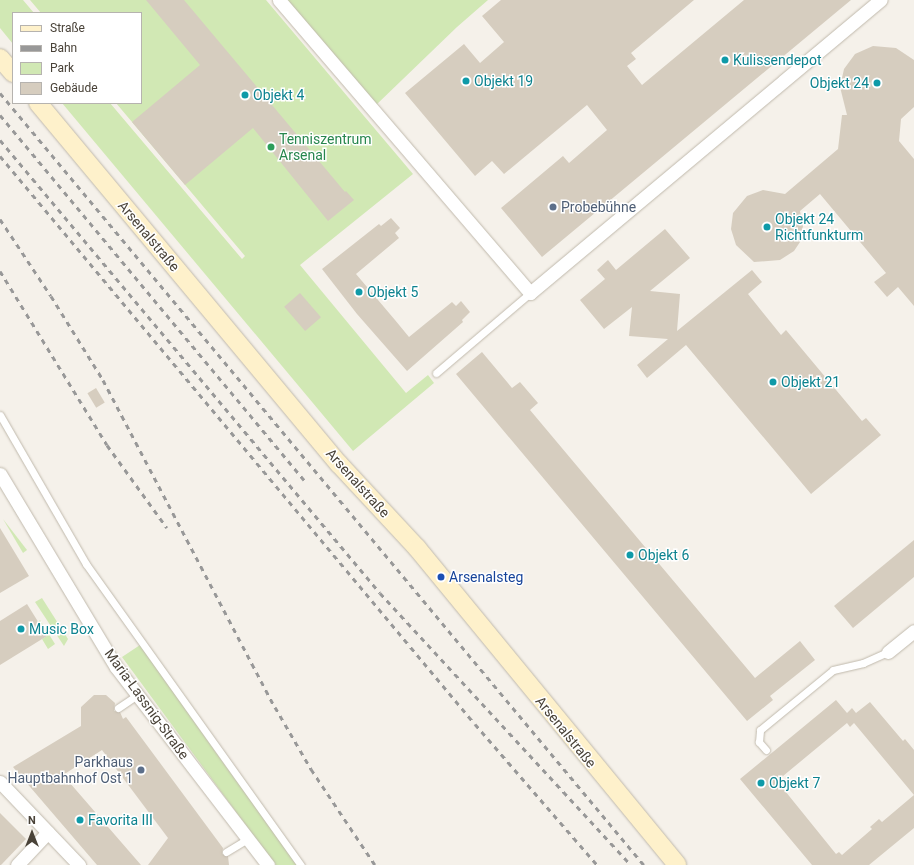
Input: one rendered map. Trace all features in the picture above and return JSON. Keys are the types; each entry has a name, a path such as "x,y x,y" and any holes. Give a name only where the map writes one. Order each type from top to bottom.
{"main road":[{"path":"0,58 12,72"},
{"name":"Arsenalstraße","path":"39,104 339,464 421,554 677,865"}],"street":[{"path":"278,0 530,293 881,0"},
{"name":"Maria-Lassnig-Straße","path":"0,474 116,667 136,695 249,838 268,865"},
{"path":"888,652 914,630"},
{"path":"0,782 79,865"},
{"path":"17,865 48,832"}],"lane":[{"path":"436,372 530,293"},
{"path":"0,415 86,564 301,865"},
{"path":"766,750 759,742 760,730 833,670 863,663 888,652"},
{"path":"118,708 136,695"},
{"path":"226,852 249,838"}],"green space":[{"path":"0,0 23,0 33,12 12,12 12,43 0,28"},
{"name":"Tenniszentrum Arsenal","path":"30,0 266,0 413,174 300,265 406,393 428,375 434,383 353,451 63,104 111,104 242,259 245,256 117,104 142,104 142,12 40,12"},
{"path":"287,0 488,0 457,27 375,106"},
{"path":"3,519 27,550 23,553"},
{"path":"42,598 68,639 64,646 35,602"},
{"path":"40,620 55,644 48,649 42,639 47,636 38,622"},
{"path":"140,645 298,865 275,865 122,657"}],"building":[{"path":"146,0 184,0 345,192 346,191 354,200 328,221 253,128 185,185 132,122 200,65"},
{"path":"501,0 694,0 631,53 636,59 627,66 642,85 744,0 851,0 542,257 501,208 563,156 569,163 607,130 587,105 504,174 492,161 475,176 405,93 464,44 480,63 504,42 482,16"},
{"path":"873,46 896,48 914,60 914,107 901,119 899,141 914,159 914,306 898,287 887,297 874,282 886,273 820,194 800,211 803,226 800,242 794,251 780,260 754,262 736,245 731,229 733,213 747,196 763,190 785,194 838,149 842,115 847,115 840,87 844,69 855,54"},
{"name":"Objekt 5","path":"391,218 400,228 395,233 399,238 356,274 409,337 452,302 456,306 461,301 470,312 462,320 463,322 407,371 357,314 322,269 379,224 381,226"},
{"path":"665,229 690,258 650,291 680,294 677,331 752,270 762,282 748,294 781,335 786,330 862,421 866,418 881,435 811,494 686,345 647,378 637,365 668,339 629,336 632,307 604,329 580,300 605,279 597,270 608,260 616,270"},
{"path":"300,293 321,317 305,331 284,307"},
{"name":"Objekt 6","path":"482,352 512,388 520,382 538,403 530,410 755,678 800,641 815,660 770,696 773,700 747,721 456,374"},
{"path":"96,388 105,403 96,408 87,393"},
{"path":"0,528 29,576 0,593"},
{"path":"914,540 914,577 853,628 834,606"},
{"name":"Music Box","path":"27,604 47,636 0,665 0,621"},
{"path":"94,695 106,695 115,703 114,711 120,712 123,719 126,717 223,848 222,854 228,856 229,865 148,865 168,838 102,750 63,775 141,865 97,865 13,767 81,726 81,707"},
{"name":"Objekt 7","path":"836,700 847,713 852,708 856,713 870,702 903,741 905,739 914,750 914,795 914,828 869,865 812,865 740,779","holes":["847,723 850,727 854,723 914,795 882,822 879,819 870,827 872,829 842,855 839,852 836,854 777,781"]},
{"path":"0,813 26,839 1,865 0,865"}],"railway":[{"path":"0,93 644,865"},
{"path":"0,115 304,480"},
{"path":"0,140 380,593 631,865"},
{"path":"0,156 475,724 597,865"},
{"path":"0,219 51,296 103,380 275,707 311,769 375,865"},
{"path":"0,271 107,445 167,528"}],"place":[{"name":"Kulissendepot","path":"725,60"},
{"name":"Objekt 19","path":"466,81"},
{"name":"Objekt 24","path":"877,83"},
{"name":"Objekt 4","path":"245,95"},
{"name":"Tenniszentrum Arsenal","path":"271,147"},
{"name":"Probebühne","path":"553,207"},
{"name":"Objekt 24 Richtfunkturm","path":"767,227"},
{"name":"Objekt 5","path":"359,292"},
{"name":"Objekt 21","path":"773,382"},
{"name":"Objekt 6","path":"630,555"},
{"name":"Arsenalsteg","path":"441,577"},
{"name":"Music Box","path":"21,629"},
{"name":"Parkhaus Hauptbahnhof Ost 1","path":"141,770"},
{"name":"Objekt 7","path":"761,783"},
{"name":"Favorita III","path":"80,820"}]}
